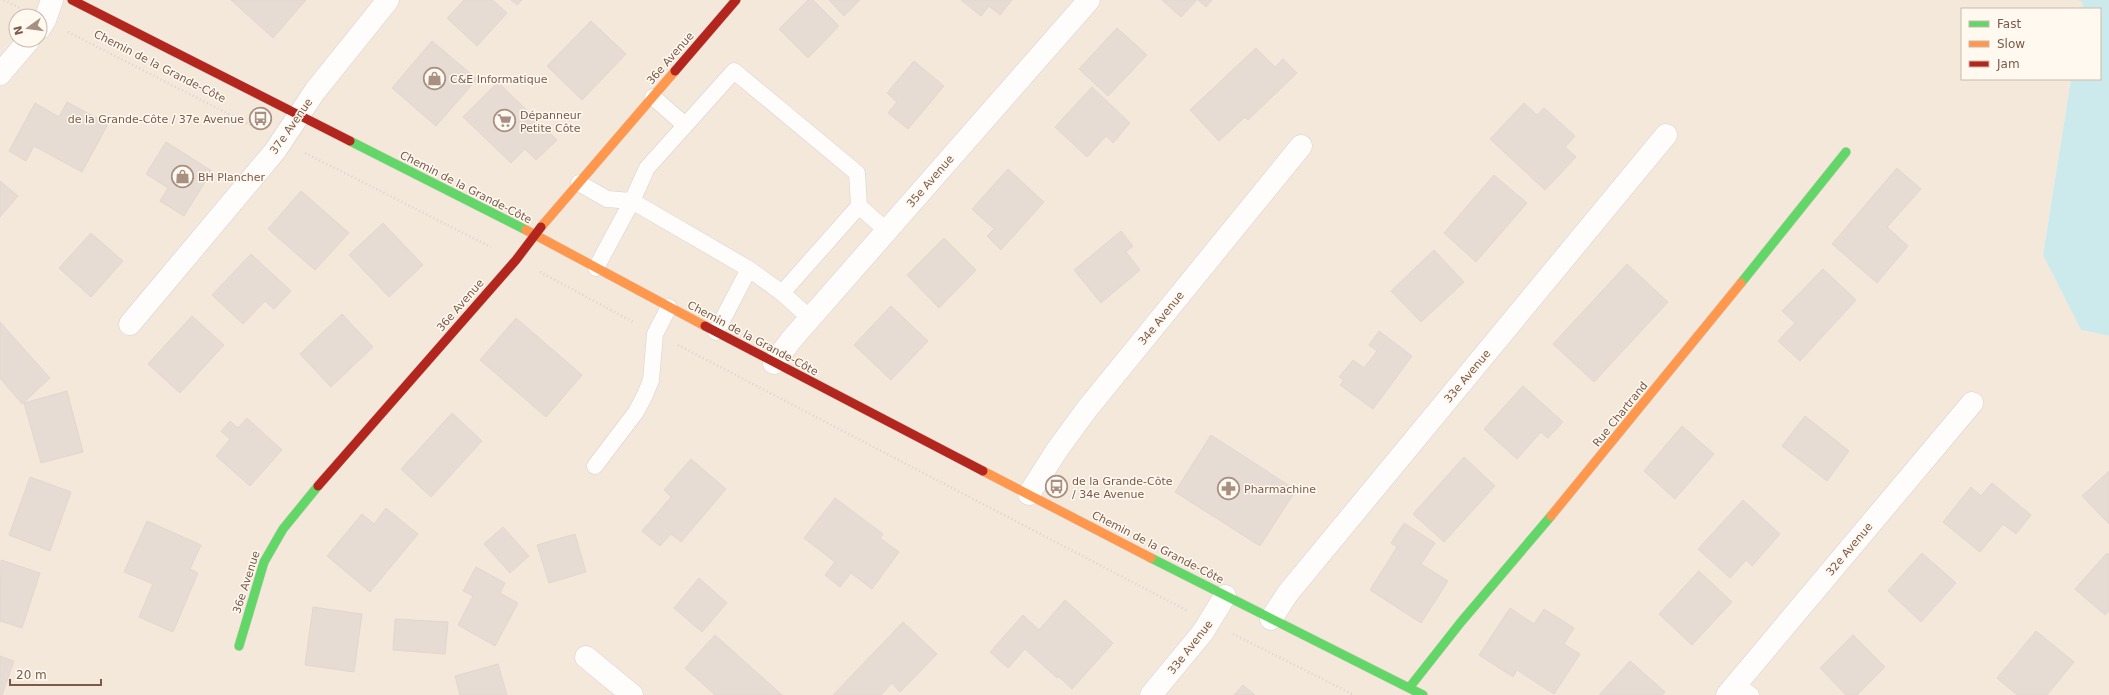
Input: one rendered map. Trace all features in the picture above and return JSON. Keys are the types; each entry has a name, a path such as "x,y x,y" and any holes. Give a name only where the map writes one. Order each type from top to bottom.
{"main road":[{"name":"Chemin de la Grande-Côte","path":"72,0 536,236 774,363 1225,596 1423,695"},
{"name":"36e Avenue","path":"239,646 264,562 283,529 342,457 536,236 579,183 736,0"},
{"name":"Rue Chartrand","path":"1409,688 1425,666 1497,582 1728,301 1846,152"}],"street":[{"path":"48,11 52,0"},
{"name":"37e Avenue","path":"130,324 275,151 300,116 315,91 388,0"},
{"name":"35e Avenue","path":"774,363 810,318 1089,0"},
{"path":"0,74 23,48"},
{"name":"33e Avenue","path":"1271,619 1288,593 1666,135"},
{"name":"34e Avenue","path":"1029,494 1053,456 1087,409 1301,146"},
{"name":"32e Avenue","path":"1738,691 1972,403"},
{"name":"33e Avenue","path":"1151,695 1203,632 1225,596"},
{"path":"586,657 632,695"}],"lane":[{"path":"596,268 632,201 647,168 734,71 857,173 859,206 887,231"},
{"path":"653,97 685,125"},
{"path":"579,183 607,199 632,201 749,269 782,293 810,318"},
{"path":"782,293 859,206"},
{"path":"716,332 749,269"},
{"path":"595,466 636,412 645,395 651,380 655,334 669,307"}],"path":[{"path":"4,0 18,7"},
{"name":"Chemin de la Grande-Côte","path":"68,32 263,132"},
{"path":"304,152 493,248"},
{"path":"537,271 641,326"},
{"path":"677,345 1189,611"},
{"path":"1232,634 1354,695"}],"shaded area":[{"path":"0,0 2078,0 2083,3 2082,8 1961,8 1961,80 2071,80 2043,255 2081,330 2109,336 2109,695 0,695"}],"water":[{"path":"2078,0 2109,0 2109,336 2081,330 2043,255 2071,80 2101,80 2101,8 2082,8 2083,3"}],"building":[{"path":"231,0 306,0 273,38"},
{"path":"464,0 493,0 507,13 477,46 447,18"},
{"path":"511,0 522,0 517,5"},
{"path":"808,0 813,0 839,26 808,58 779,29"},
{"path":"829,0 860,0 844,16"},
{"path":"961,0 1012,0 1000,15 989,6 981,16"},
{"path":"1162,0 1197,0 1181,17"},
{"path":"1198,0 1212,0 1206,7"},
{"path":"591,21 626,54 582,100 547,66"},
{"path":"1117,28 1147,55 1108,96 1079,69"},
{"path":"432,41 477,79 436,126 392,88"},
{"path":"1256,48 1275,67 1283,59 1297,73 1248,120 1245,117 1219,141 1190,110"},
{"path":"914,61 944,86 908,129 888,113 897,102 887,93"},
{"path":"498,82 557,140 536,160 525,149 511,163 463,117"},
{"path":"1092,87 1130,123 1113,143 1106,136 1087,157 1055,127"},
{"path":"67,102 108,124 82,172 34,146 26,161 9,151 35,103 59,117"},
{"path":"1524,103 1537,115 1544,108 1575,136 1565,147 1576,157 1545,190 1490,139"},
{"path":"166,142 212,171 184,216 160,201 168,188 146,174"},
{"path":"1897,168 1921,189 1887,227 1908,246 1877,283 1832,244"},
{"path":"1008,169 1044,202 1001,250 987,236 994,229 972,209"},
{"path":"1494,175 1527,203 1476,262 1444,233"},
{"path":"0,181 18,196 0,217"},
{"path":"301,191 349,233 315,270 268,229"},
{"path":"383,223 423,265 389,297 349,255"},
{"path":"1121,231 1133,246 1126,252 1140,270 1101,303 1074,270"},
{"path":"91,233 123,261 91,297 59,268"},
{"path":"944,238 976,270 939,308 907,275"},
{"path":"1434,250 1464,282 1421,322 1391,291"},
{"path":"251,254 291,291 274,309 265,301 243,324 212,295"},
{"path":"1627,264 1668,302 1594,382 1553,344"},
{"path":"1823,269 1856,300 1800,361 1778,341 1795,323 1782,311"},
{"path":"891,306 928,341 891,380 854,345"},
{"path":"342,314 373,347 331,387 300,354"},
{"path":"192,316 224,345 180,393 148,364"},
{"path":"516,318 582,375 546,417 480,360"},
{"path":"0,322 50,378 22,404 0,378"},
{"path":"1379,331 1412,356 1373,409 1340,385 1344,380 1339,377 1353,360 1364,368 1377,351 1369,345"},
{"path":"1523,386 1563,422 1548,438 1541,432 1517,459 1484,429"},
{"path":"67,391 83,452 41,463 24,403"},
{"path":"452,413 482,441 431,497 401,469"},
{"path":"1805,416 1849,451 1827,481 1782,446"},
{"path":"247,418 282,450 250,486 216,456 230,439 221,431 230,421 238,428"},
{"path":"1682,426 1714,454 1675,499 1644,471"},
{"path":"1211,435 1296,490 1260,546 1175,492"},
{"path":"1464,457 1495,486 1444,542 1413,514"},
{"path":"691,459 726,489 681,542 671,534 660,546 642,531 671,497 664,490"},
{"path":"2109,471 2109,524 2082,496"},
{"path":"30,477 71,492 50,551 9,535"},
{"path":"1992,483 2031,515 2016,534 2003,524 1980,552 1943,522 1971,487 1981,496"},
{"path":"835,498 883,534 880,538 899,552 872,589 851,573 840,587 825,575 835,562 804,538"},
{"path":"1743,500 1780,534 1752,566 1746,560 1730,578 1698,549"},
{"path":"386,508 418,534 370,592 327,556 362,514 374,524"},
{"path":"147,521 201,545 190,569 198,573 173,632 139,617 153,584 124,572"},
{"path":"1404,523 1435,543 1421,564 1448,581 1421,623 1370,590 1397,547 1391,543"},
{"path":"503,527 529,556 510,573 484,544"},
{"path":"575,534 586,572 549,583 537,545"},
{"path":"1922,553 1956,583 1921,622 1888,591"},
{"path":"2107,553 2109,555 2109,611 2105,615 2075,589"},
{"path":"1,560 40,573 22,628 0,621"},
{"path":"476,567 505,583 500,593 518,603 495,646 458,625 473,596 463,591"},
{"path":"1699,571 1732,602 1692,645 1659,614"},
{"path":"699,578 727,603 702,632 674,608"},
{"path":"1065,600 1113,643 1072,689 1058,676 1057,678 1025,649 1008,668 990,652 1023,615 1039,630"},
{"path":"313,607 362,614 354,672 305,665"},
{"path":"1510,608 1534,624 1544,609 1574,628 1564,644 1580,654 1554,694 1517,670 1513,677 1479,655"},
{"path":"395,619 448,622 445,654 393,650"},
{"path":"903,622 937,654 900,692 892,683 881,695 833,695"},
{"path":"2036,631 2074,662 2047,695 2017,695 1997,678"},
{"path":"715,635 782,695 715,695 685,668"},
{"path":"1853,635 1885,667 1857,695 1846,695 1820,668"},
{"path":"0,656 14,661 2,695 0,695"},
{"path":"1630,661 1665,692 1662,695 1599,695"},
{"path":"498,664 507,695 460,695 455,676"},
{"path":"1243,685 1255,695 1234,695"}],"traffic: fast":[{"path":"350,141 526,230"},
{"path":"1741,283 1846,152"},
{"path":"239,646 264,562 283,529 318,486"},
{"path":"1409,688 1461,622 1551,516"},
{"path":"1151,558 1423,695"}],"traffic: slow":[{"path":"541,227 675,71"},
{"path":"526,230 705,326"},
{"path":"1551,516 1741,283"},
{"path":"983,471 1151,558"}],"traffic: jam":[{"path":"72,0 350,141"},
{"path":"675,71 736,0"},
{"path":"318,486 516,260 541,227"},
{"path":"705,326 983,471"}],"place":[{"name":"C&E Informatique","path":"435,79"},
{"name":"de la Grande-Côte / 37e Avenue","path":"260,119"},
{"name":"Dépanneur Petite Côte","path":"504,121"},
{"name":"BH Plancher","path":"182,177"},
{"name":"de la Grande-Côte / 34e Avenue","path":"1057,487"},
{"name":"Pharmachine","path":"1229,489"}]}
